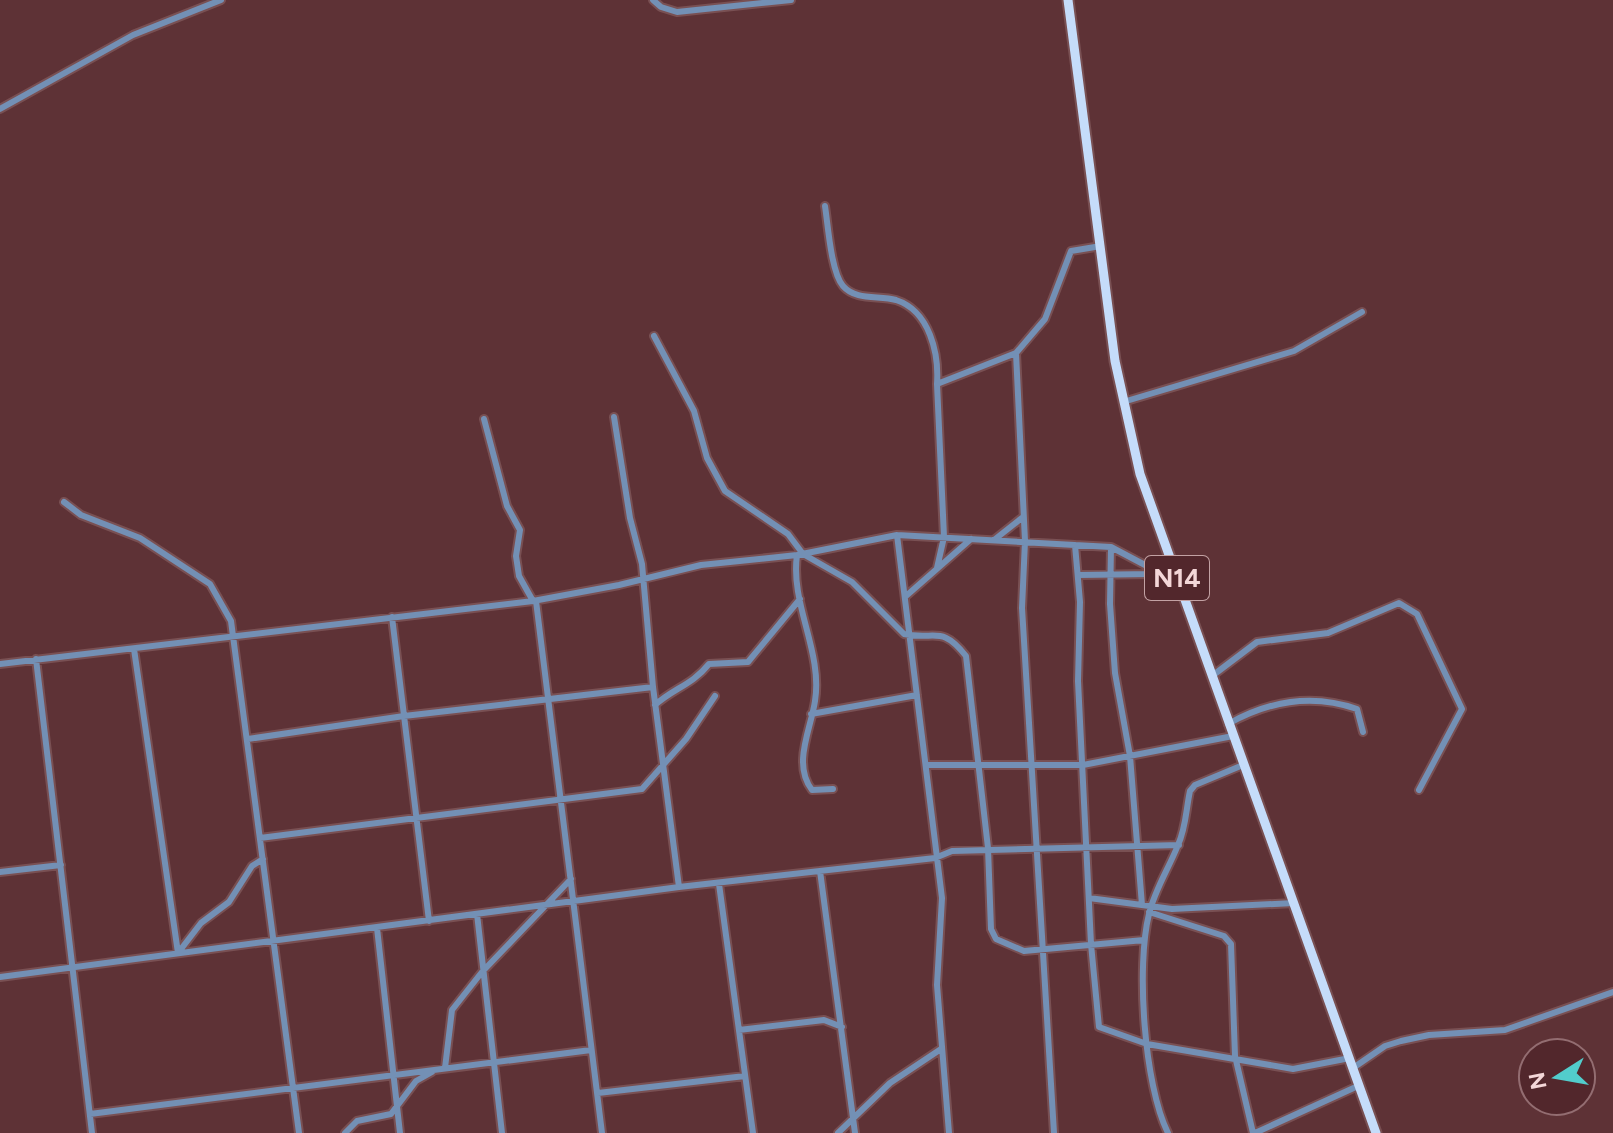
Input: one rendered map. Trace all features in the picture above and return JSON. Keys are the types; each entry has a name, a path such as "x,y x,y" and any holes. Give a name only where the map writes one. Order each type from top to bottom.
{"main road":[{"name":"N14","path":"1068,0 1123,402 1140,474 1376,1133"}],"street":[{"path":"0,109 133,35 221,0"},
{"path":"652,0 677,12 791,0"},
{"path":"825,206 841,284 852,293 908,305 920,318 938,358 944,537 937,568"},
{"path":"937,384 1016,353 1045,319 1071,251 1101,246"},
{"path":"1123,402 1294,351 1362,312"},
{"path":"654,336 694,411 707,458 725,491 788,534 800,554 852,582 904,634 940,633 955,642 966,656 988,848 991,929 996,939 1024,951 1144,940"},
{"path":"1016,353 1025,541 1022,608 1054,1133"},
{"path":"614,417 642,577 679,887"},
{"path":"484,419 507,506 520,530 519,576 534,601 549,699 602,1133"},
{"path":"64,502 81,515 140,538 210,584 226,609 235,636 299,1133"},
{"path":"994,540 1023,517"},
{"path":"897,535 928,765 935,858 942,898 937,985 949,1133"},
{"path":"0,664 534,601 725,561 800,554 897,535 1111,547 1179,583"},
{"path":"906,596 971,539"},
{"path":"1075,545 1086,846 1099,1027 1147,1044 1235,1056 1293,1069 1351,1063 1385,1046 1429,1035 1505,1030 1613,992"},
{"path":"1111,547 1115,673 1130,756 1142,905"},
{"path":"800,554 800,599 815,675 815,702 803,767 806,782 812,790 833,789"},
{"path":"1078,575 1157,574"},
{"path":"655,705 698,679 709,664 748,662 800,599"},
{"path":"1212,677 1257,642 1328,633 1399,603 1408,606 1417,614 1462,709 1419,790"},
{"path":"392,617 419,818 429,921"},
{"path":"134,649 178,953"},
{"path":"36,659 92,1133"},
{"path":"248,739 404,716 653,687"},
{"path":"811,714 917,695"},
{"path":"260,838 642,789 664,765 715,696"},
{"path":"1228,724 1273,703 1301,700 1357,709 1363,732"},
{"path":"928,765 1083,765 1233,736"},
{"path":"1168,1133 1156,1102 1147,1044 1144,940 1150,910 1179,845 1190,791 1195,785 1243,765"},
{"path":"0,977 543,908 679,887 935,858 952,851 1179,845"},
{"path":"178,953 201,923 229,902 252,866 263,859"},
{"path":"0,872 61,865"},
{"path":"820,871 855,1133"},
{"path":"442,1068 452,1010 482,972 571,879"},
{"path":"719,884 753,1133"},
{"path":"1089,898 1142,905 1224,936 1231,944 1235,1056 1254,1133 1358,1086"},
{"path":"1150,910 1294,903"},
{"path":"477,914 502,1133"},
{"path":"377,928 400,1133"},
{"path":"739,1030 824,1020 842,1027"},
{"path":"838,1133 890,1083 941,1049"},
{"path":"90,1114 591,1050"},
{"path":"345,1133 357,1121 391,1114 416,1081 442,1068"},
{"path":"598,1093 745,1076"},
{"path":"1280,1123 1284,1133"}]}
